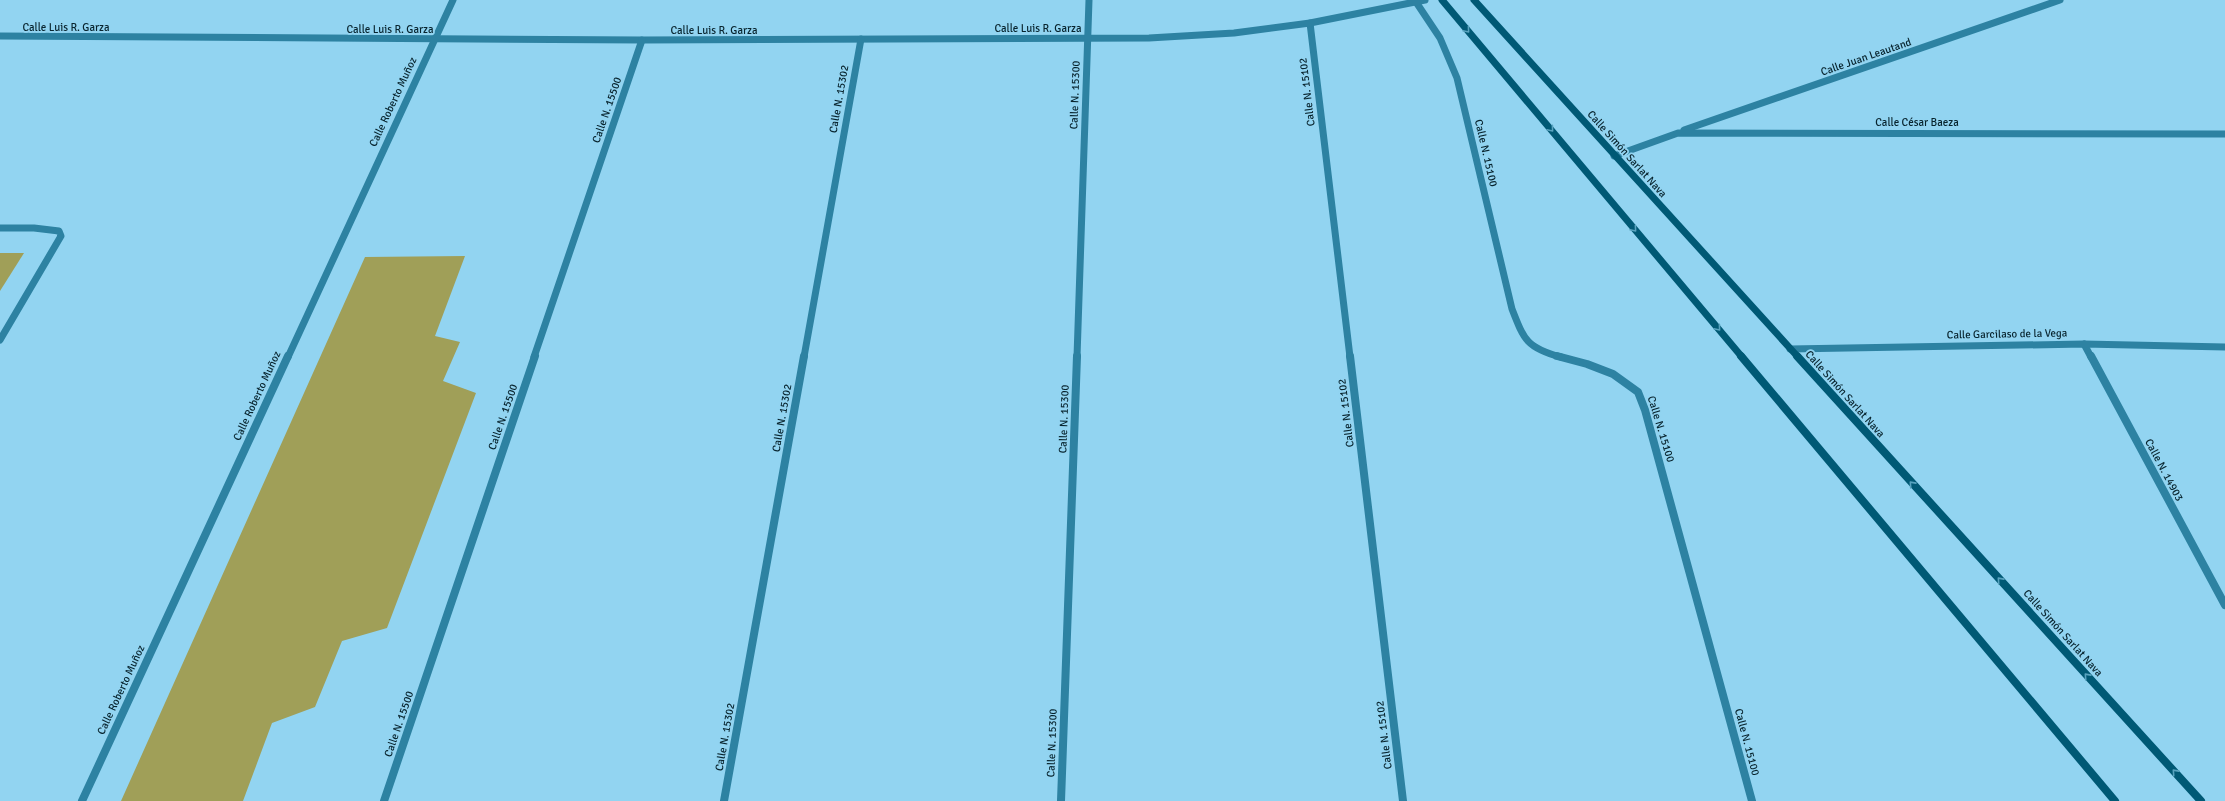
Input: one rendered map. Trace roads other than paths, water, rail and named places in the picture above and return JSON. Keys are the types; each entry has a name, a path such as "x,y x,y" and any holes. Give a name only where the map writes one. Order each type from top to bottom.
{"street":[{"name":"Calle Roberto Muñoz","path":"82,801 453,0"},
{"name":"Calle N. 15300","path":"1061,801 1089,0"},
{"name":"Calle Luis R. Garza","path":"0,36 642,40 1149,38 1234,33 1310,23 1425,0"},
{"path":"1442,0 2115,801"},
{"name":"Calle Simón Sarlat Nava","path":"1474,0 2201,801"},
{"name":"Calle Juan Leautand","path":"1678,133 2060,0"},
{"name":"Calle N. 15100","path":"1416,2 1432,24 1447,50 1457,78 1512,308 1522,334 1533,347 1549,354 1588,364 1613,374 1638,392 1645,410 1752,801"},
{"name":"Calle N. 15102","path":"1310,23 1403,801"},
{"name":"Calle N. 15302","path":"724,801 861,39"},
{"name":"Calle N. 15500","path":"384,801 642,40"},
{"name":"Calle César Baeza","path":"1614,156 1678,133 2225,134"},
{"path":"0,228 48,229 59,231 61,236 0,340"},
{"name":"Calle Garcilaso de la Vega","path":"1790,349 2084,344 2225,347"},
{"name":"Calle N. 14903","path":"2084,344 2225,606"}]}
